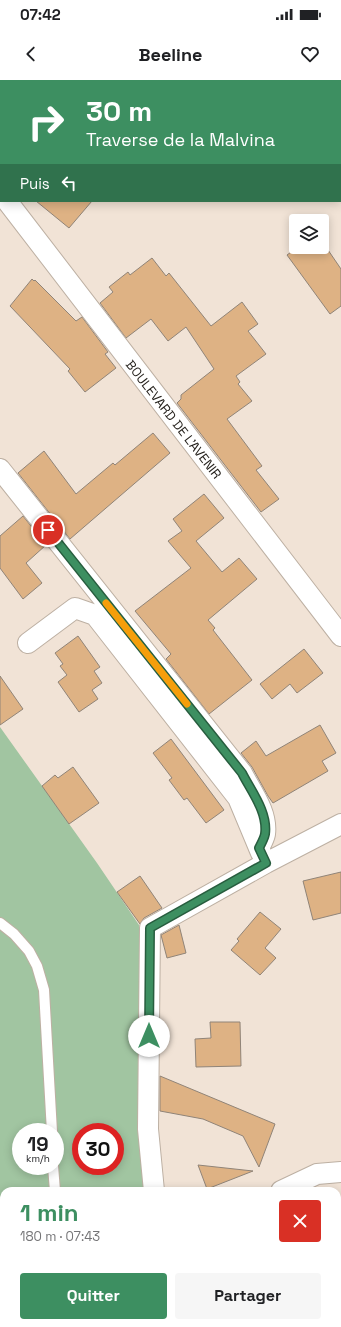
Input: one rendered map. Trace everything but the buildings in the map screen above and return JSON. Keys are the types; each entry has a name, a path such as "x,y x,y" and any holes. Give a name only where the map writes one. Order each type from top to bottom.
{"street":[{"name":"BOULEVARD DE L'AVENIR","path":"8,202 341,636"},
{"path":"0,469 242,773 262,810 265,835 262,856"},
{"path":"28,643 75,608 94,615 238,798 262,856"},
{"path":"154,1187 148,1128 150,928 262,856 341,824"},
{"path":"289,1187 317,1174 341,1172"}],"lane":[{"path":"0,923 14,934 29,951 38,966 44,990 51,1123"},
{"path":"54,1175 55,1187"}],"green space":[{"path":"0,727 97,863 139,925 148,1187 0,1187"}],"slow traffic":[{"path":"106,603 187,704"}],"route":[{"path":"48,530 242,773 262,810 265,835 259,848 266,863 150,928 149,1036"}]}
